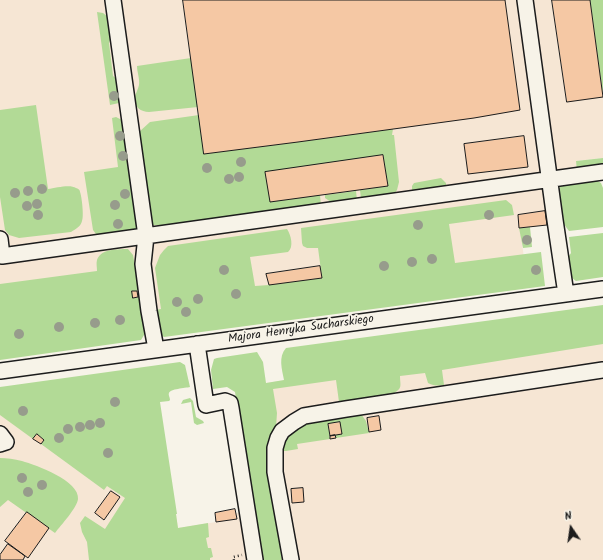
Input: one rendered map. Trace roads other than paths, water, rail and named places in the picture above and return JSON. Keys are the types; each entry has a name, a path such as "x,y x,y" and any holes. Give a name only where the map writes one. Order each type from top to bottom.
{"street":[{"path":"113,0 146,236 143,264 156,349"},
{"path":"524,0 566,294"},
{"path":"0,239 2,256 603,172"},
{"name":"Majora Henryka Sucharskiego","path":"0,371 603,289"},
{"path":"197,344 206,404 225,401 230,403 255,560"},
{"path":"290,560 275,472 275,448 282,431 294,422 304,416 603,370"},
{"path":"0,434 6,442 0,444"}]}
